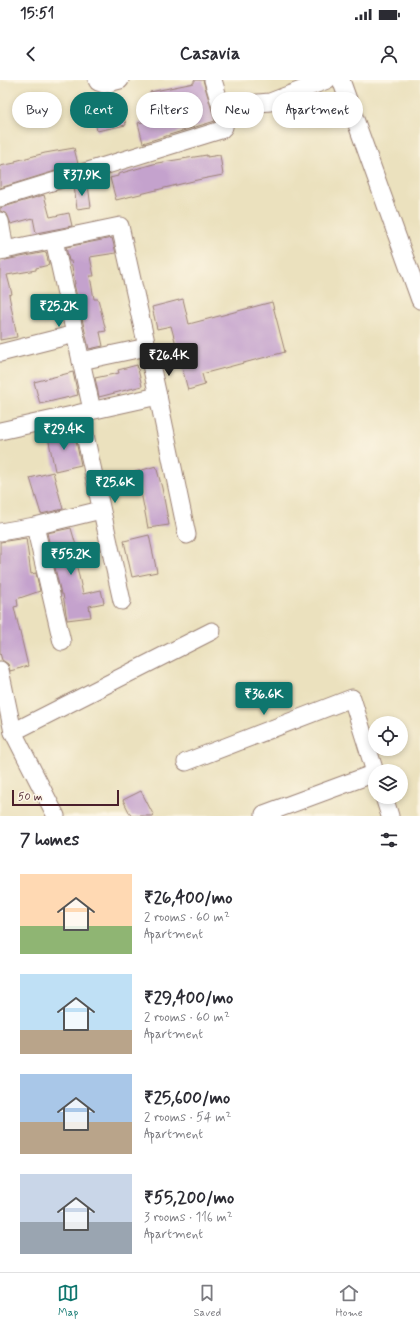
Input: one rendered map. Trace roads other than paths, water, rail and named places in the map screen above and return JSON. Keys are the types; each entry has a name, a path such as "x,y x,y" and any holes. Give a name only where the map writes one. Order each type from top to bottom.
{"street":[{"path":"97,80 98,82 104,84 120,80"},
{"path":"0,198 221,130 224,127 225,120 213,80"},
{"path":"264,103 270,102 327,80"},
{"path":"341,80 420,300"},
{"path":"0,221 2,250 120,226 158,396 186,535"},
{"path":"54,240 81,361 86,411 101,510 122,601"},
{"path":"0,353 75,334"},
{"path":"81,361 147,347"},
{"path":"0,431 158,396"},
{"path":"0,532 35,526 101,510"},
{"path":"35,526 62,642"},
{"path":"13,732 212,631"},
{"path":"0,670 13,732 56,816"},
{"path":"186,762 352,698 372,764"},
{"path":"264,814 368,776"},
{"path":"386,804 390,816"}]}
